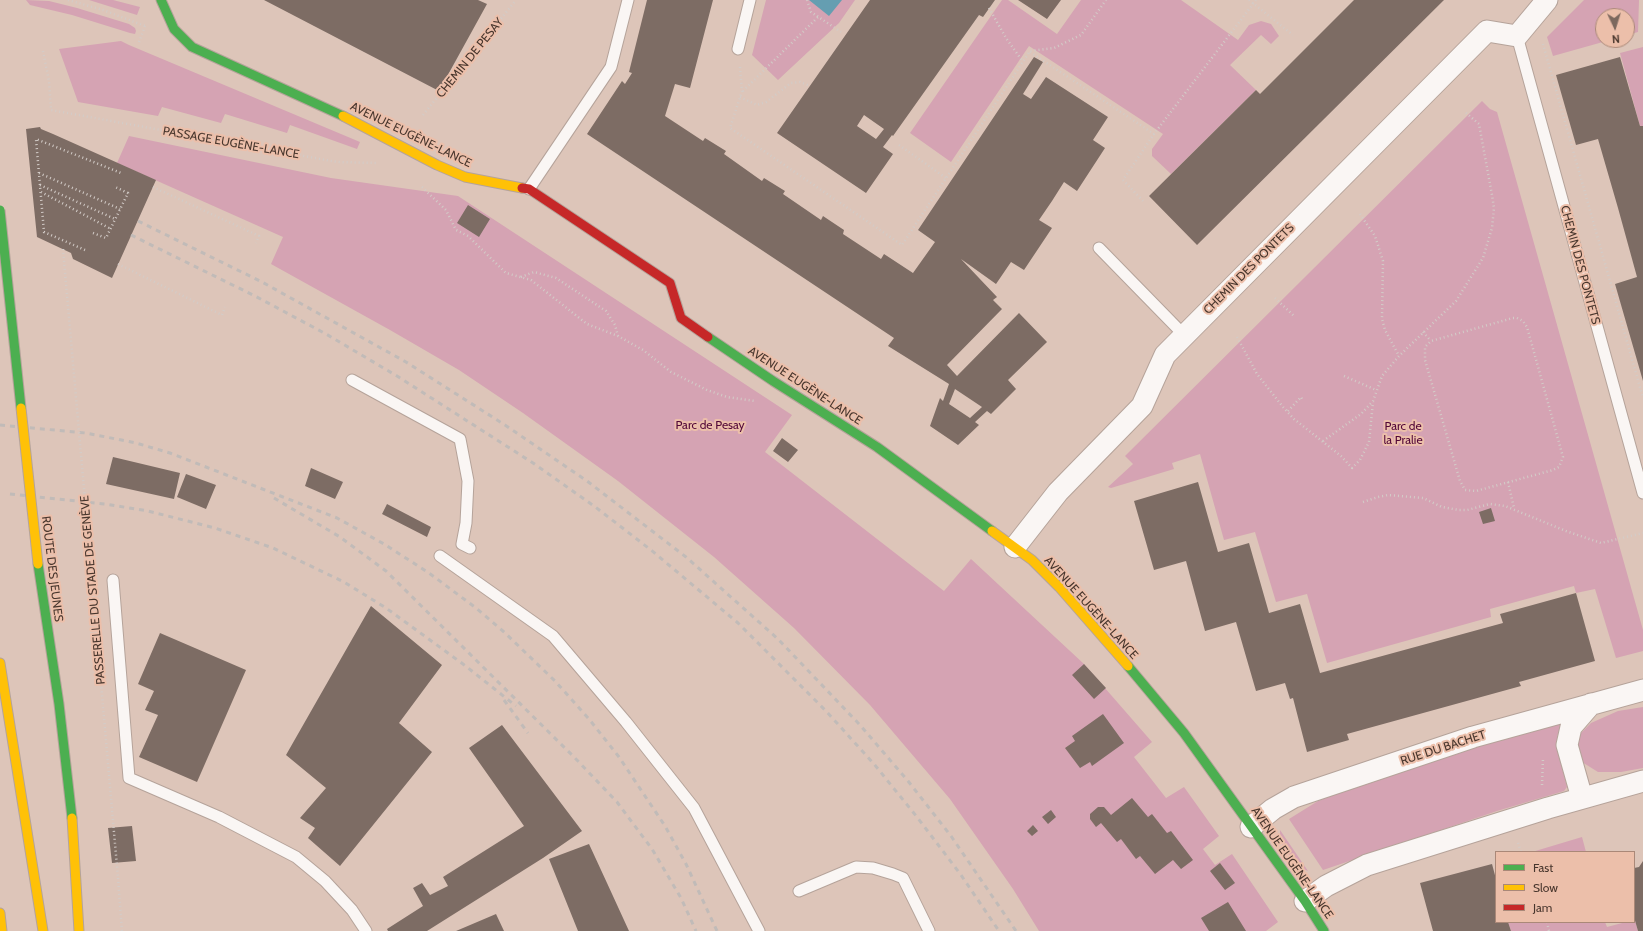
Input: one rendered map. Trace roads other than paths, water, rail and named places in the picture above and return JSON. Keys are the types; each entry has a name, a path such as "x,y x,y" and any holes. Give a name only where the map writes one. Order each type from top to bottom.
{"main road":[{"name":"AVENUE EUGÈNE-LANCE","path":"161,0 174,30 192,47 328,108 437,165 465,177 529,188 670,284 681,318 773,381 877,447 1032,560 1059,587 1107,641 1184,733 1305,901 1324,931"},
{"name":"ROUTE DES JEUNES","path":"0,210 38,564 59,704 71,804 79,931"},
{"path":"0,663 43,931"},
{"path":"0,913 2,931"}],"street":[{"path":"1517,36 1547,0"},
{"name":"CHEMIN DES PONTETS","path":"1015,547 1058,492 1142,406 1165,355 1184,335 1487,32 1517,36"},
{"name":"RUE DU BACHET","path":"1251,827 1273,809 1294,797 1473,737 1643,690"},
{"path":"1582,798 1567,745 1571,727 1591,704"},
{"path":"1305,901 1326,886 1367,865 1582,798 1643,781"}],"lane":[{"path":"529,188 611,67 628,0"},
{"path":"738,49 750,0"},
{"name":"CHEMIN DES PONTETS","path":"1517,36 1643,493"},
{"path":"1099,248 1184,335"},
{"path":"352,380 460,439 468,481 466,523 462,544 470,548"},
{"path":"440,556 553,636 626,722 694,808 759,931"},
{"path":"113,580 129,778 219,817 296,857 325,881 352,910 366,931"},
{"path":"800,892 856,867 873,868 893,874 903,878 929,931"}],"water":[{"path":"809,0 842,0 829,16"}],"railway":[{"path":"138,221 262,282 406,362 505,425 587,481 686,557 778,639 860,725 908,781 951,836 1016,931"},
{"path":"131,235 255,296 326,334 397,376 533,463 594,506 651,550 738,623 826,711 874,764 917,817 961,875 999,931"},
{"path":"0,425 86,433 136,443 170,453 337,518 384,544 429,573 476,608 504,632 555,681 589,719 619,757 665,826 686,864 717,931"},
{"path":"10,494 105,504 148,511 215,528 273,548 344,582 386,608 463,664 516,706"},
{"path":"274,498 340,537 386,571 574,757 617,802 652,849 681,898 696,931"},
{"path":"504,700 528,733"}],"park label":[{"name":"Parc de Pesay","path":"710,425"},
{"name":"Parc de la Pralie","path":"1403,433"}]}
